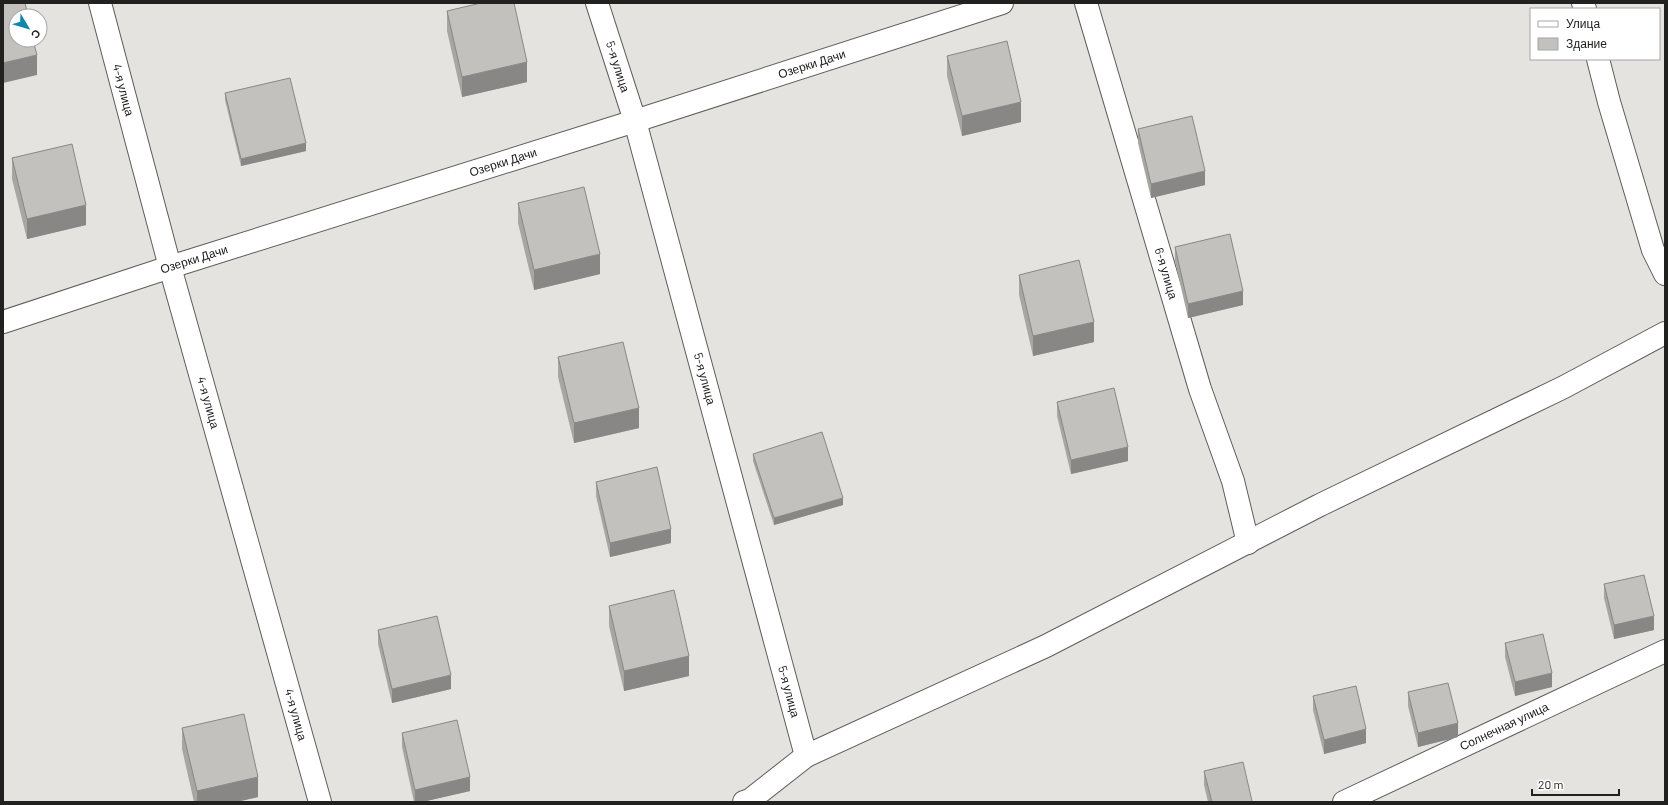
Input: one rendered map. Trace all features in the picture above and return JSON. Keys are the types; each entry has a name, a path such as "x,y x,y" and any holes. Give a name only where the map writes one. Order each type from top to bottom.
{"street":[{"name":"4-я улица","path":"100,3 170,267 320,802"},
{"name":"5-я улица","path":"597,3 635,122 806,756"},
{"name":"Озерки Дачи","path":"3,322 170,267 635,122 1002,3"},
{"name":"6-я улица","path":"1086,3 1200,389 1233,481 1248,543"},
{"path":"1598,60 1609,102 1654,250 1665,274"},
{"path":"744,802 750,800 806,756 1046,646 1320,505 1564,387 1665,333"},
{"name":"Солнечная улица","path":"1344,802 1665,651"}],"building":[{"path":"3,3 25,3 26,8 8,8 8,48 35,48 37,55 3,63"},
{"path":"481,3 514,3 527,62 462,77 447,11"},
{"path":"1007,41 1021,102 962,116 947,56"},
{"path":"290,78 306,143 241,159 225,93"},
{"path":"1192,116 1205,171 1151,184 1138,129"},
{"path":"72,144 86,205 27,219 12,158"},
{"path":"584,187 600,254 534,270 518,203"},
{"path":"1230,234 1243,291 1188,304 1175,247"},
{"path":"1079,260 1094,322 1033,336 1019,275"},
{"path":"623,342 639,408 574,423 558,357"},
{"path":"1114,388 1128,447 1071,460 1057,402"},
{"path":"822,432 843,498 774,518 753,454"},
{"path":"657,467 671,529 610,543 596,482"},
{"path":"1644,575 1654,616 1614,625 1604,584"},
{"path":"674,590 689,656 624,671 609,606"},
{"path":"437,616 451,675 392,689 378,630"},
{"path":"1543,634 1552,673 1515,682 1505,643"},
{"path":"1448,683 1458,723 1418,733 1408,692"},
{"path":"1356,686 1366,729 1324,740 1313,696"},
{"path":"244,714 258,777 197,791 182,728"},
{"path":"457,720 470,777 415,790 402,733"},
{"path":"1243,762 1252,801 1212,802 1204,771"}]}
